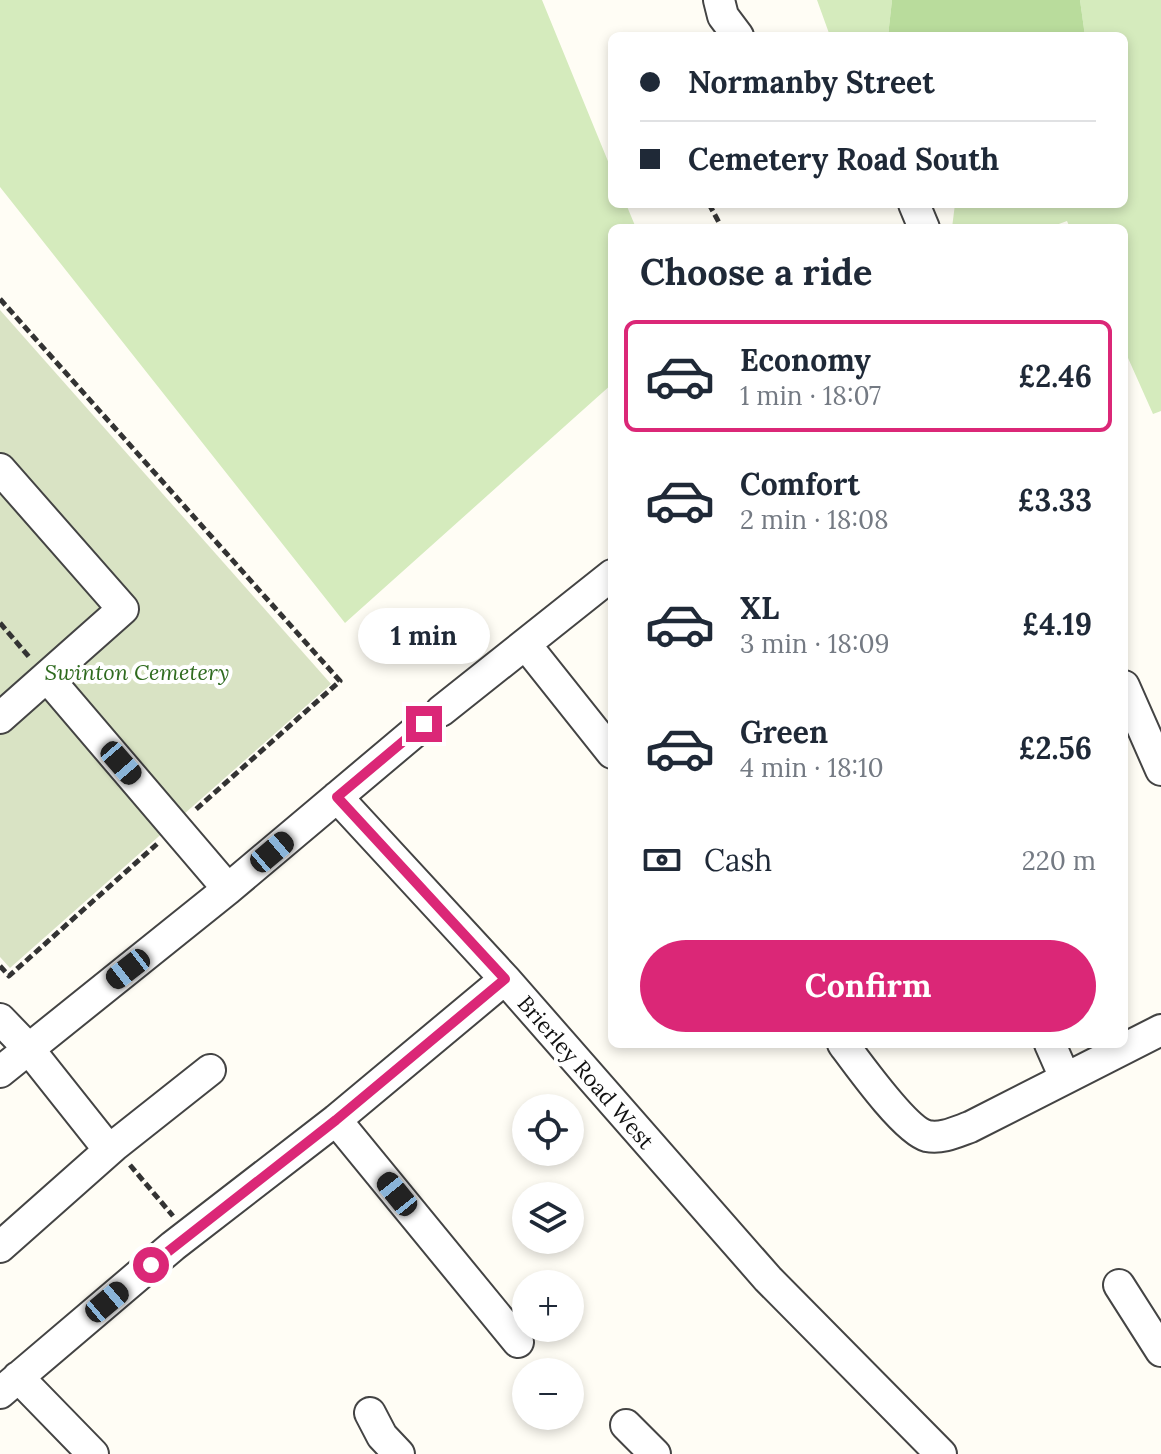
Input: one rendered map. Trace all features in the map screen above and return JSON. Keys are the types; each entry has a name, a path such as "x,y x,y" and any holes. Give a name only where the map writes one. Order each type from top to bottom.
{"street":[{"path":"719,0 723,16 735,32"},
{"path":"0,469 123,609 0,718"},
{"path":"0,1072 608,578"},
{"path":"526,645 608,748"},
{"path":"47,677 228,889"},
{"path":"1128,693 1154,737 1161,770"},
{"name":"Brierley Road West","path":"337,797 505,979 768,1279 941,1454"},
{"path":"93,1454 9,1385 505,979"},
{"path":"0,1019 111,1148"},
{"path":"1128,1046 1161,1030"},
{"path":"846,1048 897,1111 925,1136 944,1136 970,1127 1125,1048"},
{"path":"1052,1048 1065,1078"},
{"path":"0,1247 111,1148 210,1070"},
{"path":"336,1120 512,1335"},
{"path":"1119,1285 1161,1351"},
{"path":"370,1413 382,1436 399,1454"},
{"path":"626,1425 655,1454"}],"path":[{"path":"0,299 340,681 9,976 0,966"},
{"path":"0,623 47,677"},
{"path":"111,1148 189,1235"}],"green space":[{"path":"0,0 542,0 608,161 608,208 628,208 634,224 608,224 608,388 345,623 0,187"},
{"path":"817,0 892,0 888,32 829,32"},
{"path":"892,0 1080,0 1084,32 888,32"},
{"path":"1080,0 1161,0 1161,411 1153,414 1128,358 1128,224 1068,224 1067,221 1059,224 952,224 954,208 1128,208 1128,32 1084,32"},
{"name":"Swinton Cemetery","path":"0,310 331,684 10,968 0,957"}],"route":[{"path":"151,1265 336,1120 505,979 337,797 424,724"}]}
